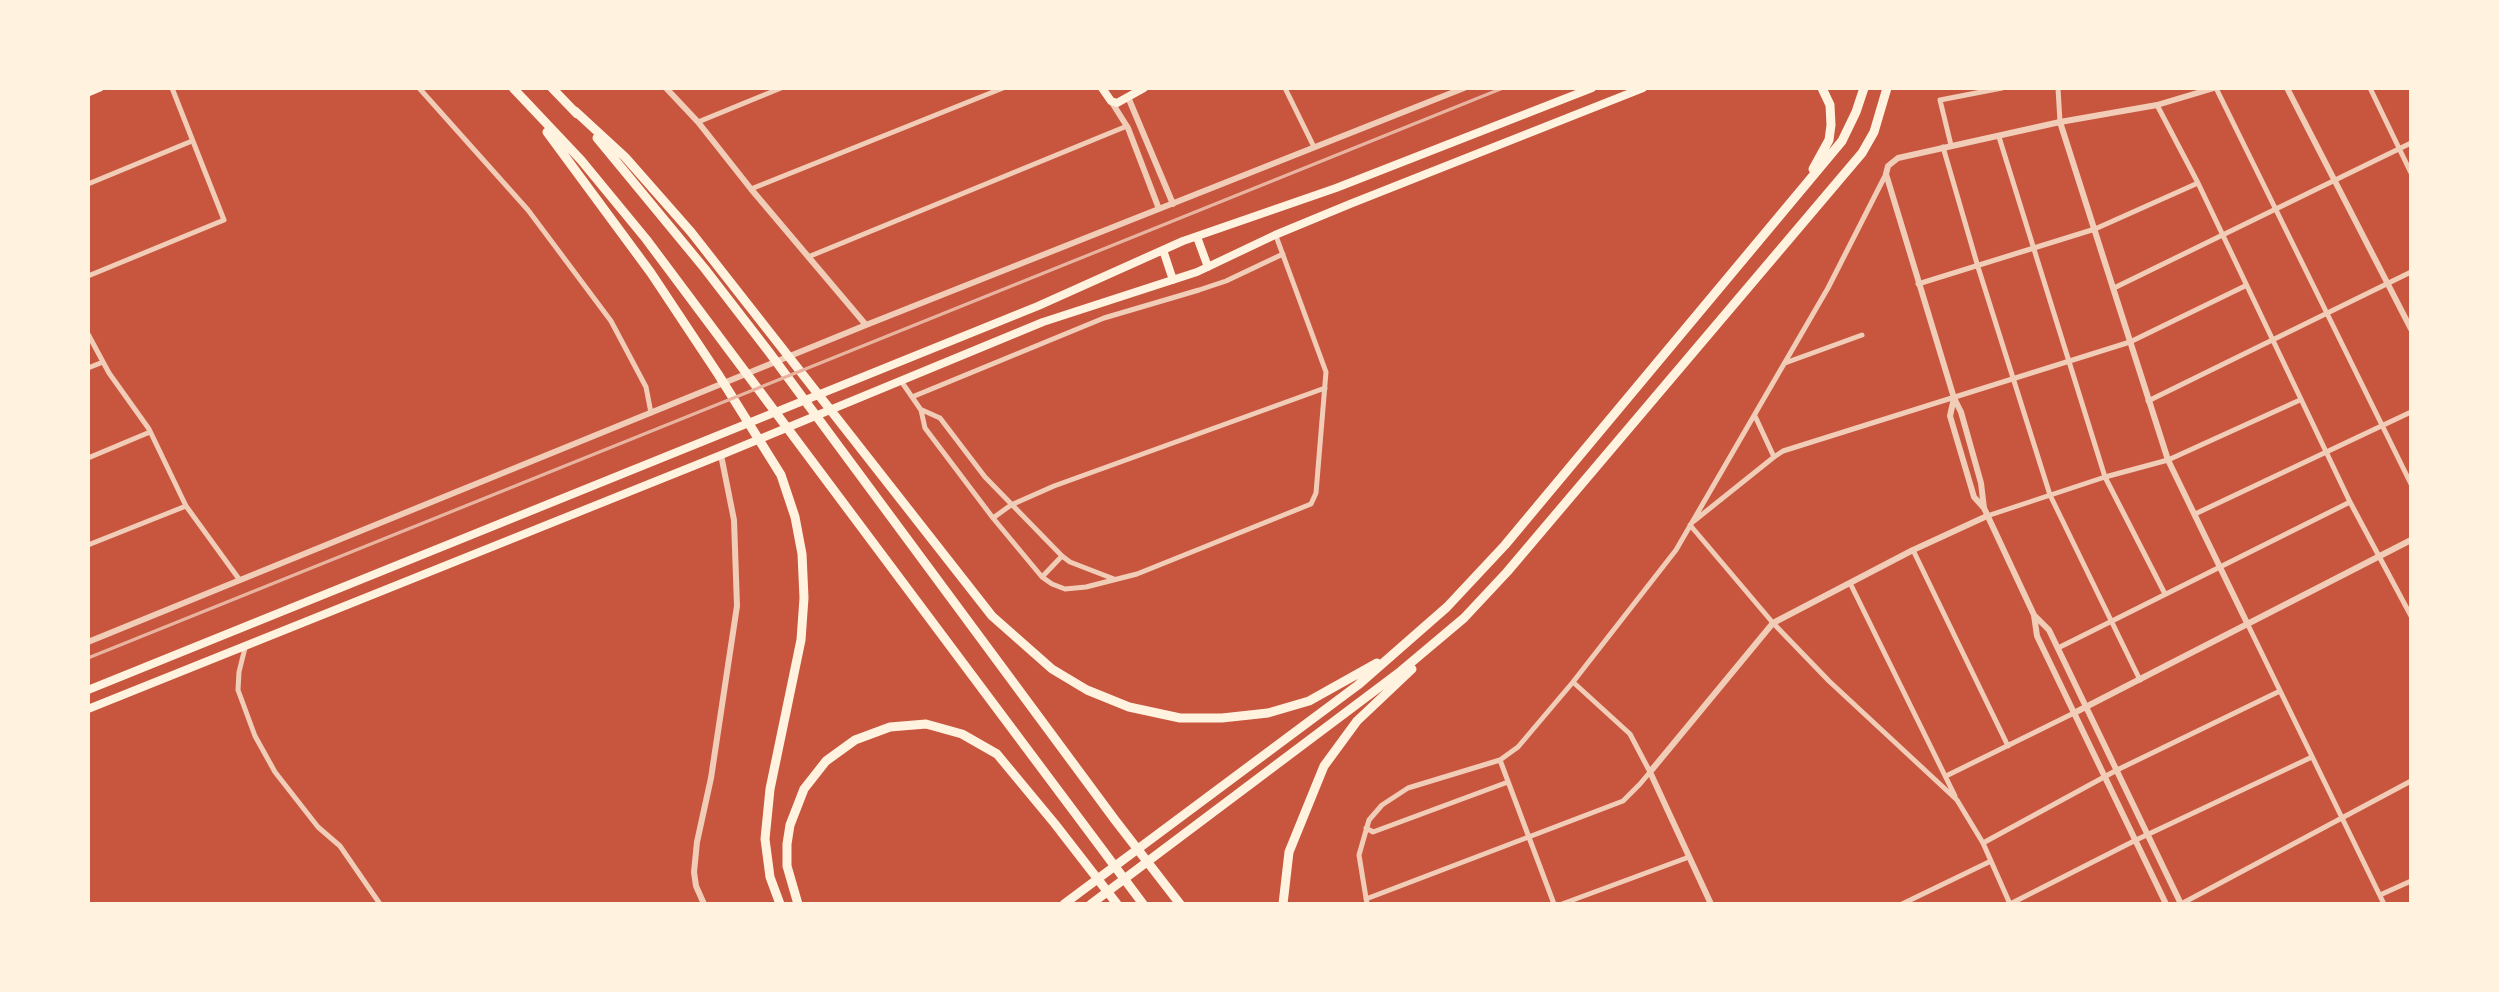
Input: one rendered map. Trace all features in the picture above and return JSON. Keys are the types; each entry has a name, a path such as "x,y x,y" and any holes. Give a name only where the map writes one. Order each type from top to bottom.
{"highway":[{"path":"513,88 581,160 646,239 1143,904"},
{"path":"552,88 625,157 691,232 992,616 1052,669 1087,690 1129,707 1180,718 1222,718 1268,713 1309,701 1404,646"},
{"path":"1802,189 1829,140 1830,105 1822,88"},
{"path":"1064,904 1358,685 1447,607 1505,545 1842,141 1864,88"},
{"path":"1283,904 1289,852 1324,766 1357,721 1507,572 1862,153 1874,132 1888,88"},
{"path":"524,100 651,273 718,374 781,475 795,517 802,554 804,598 801,640 770,789 765,839 770,877 780,904"},
{"path":"575,111 769,352 1177,900"},
{"path":"1091,904 1401,671 1464,618"},
{"path":"798,904 787,866 787,844 790,825 804,789 826,761 855,740 890,727 926,724 962,734 997,754 1117,904"}],"main road":[{"path":"88,93 100,88"},
{"path":"1102,88 1117,103 1124,102 1126,92 1144,88"},
{"path":"1109,98 1110,88"},
{"path":"88,690 1038,306 1163,250 1336,188 1592,88"},
{"path":"88,709 1043,322 1208,267 1275,235 1643,88"},
{"path":"1197,237 1208,267"},
{"path":"1163,250 1173,280"}],"street":[{"path":"88,276 224,220 172,88"},
{"path":"419,88 528,210 611,321 646,387 651,414"},
{"path":"666,88 698,122 866,325"},
{"path":"698,122 781,88"},
{"path":"751,189 1003,88"},
{"path":"1285,88 1314,147"},
{"path":"88,642 866,325 1464,88"},
{"path":"1951,145 1940,100 2002,88"},
{"path":"2058,88 2060,122 2168,460 2384,904"},
{"path":"2300,400 2168,460 1986,512 1773,623 1623,801 1366,902 1359,855 1369,820 1382,805 1408,788 1500,760 1518,747 1676,550 1828,288 1888,166 1898,158 2060,122 2157,105 2215,88 2411,484"},
{"path":"2287,88 2411,329"},
{"path":"2370,88 2411,173"},
{"path":"1126,92 1173,204"},
{"path":"1109,98 1127,126 1159,209"},
{"path":"2157,105 2198,183 2350,502 2411,616"},
{"path":"808,257 1127,126"},
{"path":"1999,137 2105,477 2165,594"},
{"path":"88,184 192,141"},
{"path":"2114,288 2411,143"},
{"path":"1943,147 2050,495 2140,681"},
{"path":"1886,174 1918,284 1961,412 1986,512"},
{"path":"1918,284 2095,229 2198,183"},
{"path":"901,381 921,410 925,428 1042,577 1065,589 1086,587 1150,569 1311,504 1316,493 1326,372 1275,235"},
{"path":"912,397 1104,318 1226,281 1283,254"},
{"path":"2148,401 2411,272"},
{"path":"1690,525 1774,457 1833,435 2130,342 2245,286"},
{"path":"88,334 150,432 186,506 239,579"},
{"path":"1784,363 1862,335"},
{"path":"88,368 103,362"},
{"path":"993,518 1011,505 1054,486 1325,388"},
{"path":"1954,398 1950,416 1974,497 1986,512 2034,615 2037,636 2166,904"},
{"path":"921,410 940,418 985,477 1062,556 1115,580"},
{"path":"2195,514 2411,412"},
{"path":"1755,415 1774,457"},
{"path":"88,458 150,432"},
{"path":"704,904 694,872 697,842 711,778 737,606 734,520 721,455"},
{"path":"2058,648 2350,502"},
{"path":"88,545 186,506"},
{"path":"1690,525 1773,623 1829,681 1957,800"},
{"path":"1946,776 2140,681 2411,540"},
{"path":"1913,550 2008,746"},
{"path":"1042,577 1062,556"},
{"path":"1850,583 1957,800 1983,843 2010,904 2312,757"},
{"path":"2034,615 2049,630 2180,904 2411,781"},
{"path":"246,646 238,690 255,736 275,772 318,827 340,846 380,904"},
{"path":"1573,682 1630,734 1711,904"},
{"path":"1983,843 2105,776 2280,691"},
{"path":"1500,760 1554,904"},
{"path":"1366,828 1373,832 1508,782"},
{"path":"1562,904 1689,857"},
{"path":"1902,904 1991,861"},
{"path":"2380,895 2411,881"}],"railway":[{"path":"88,658 1503,88"}]}
